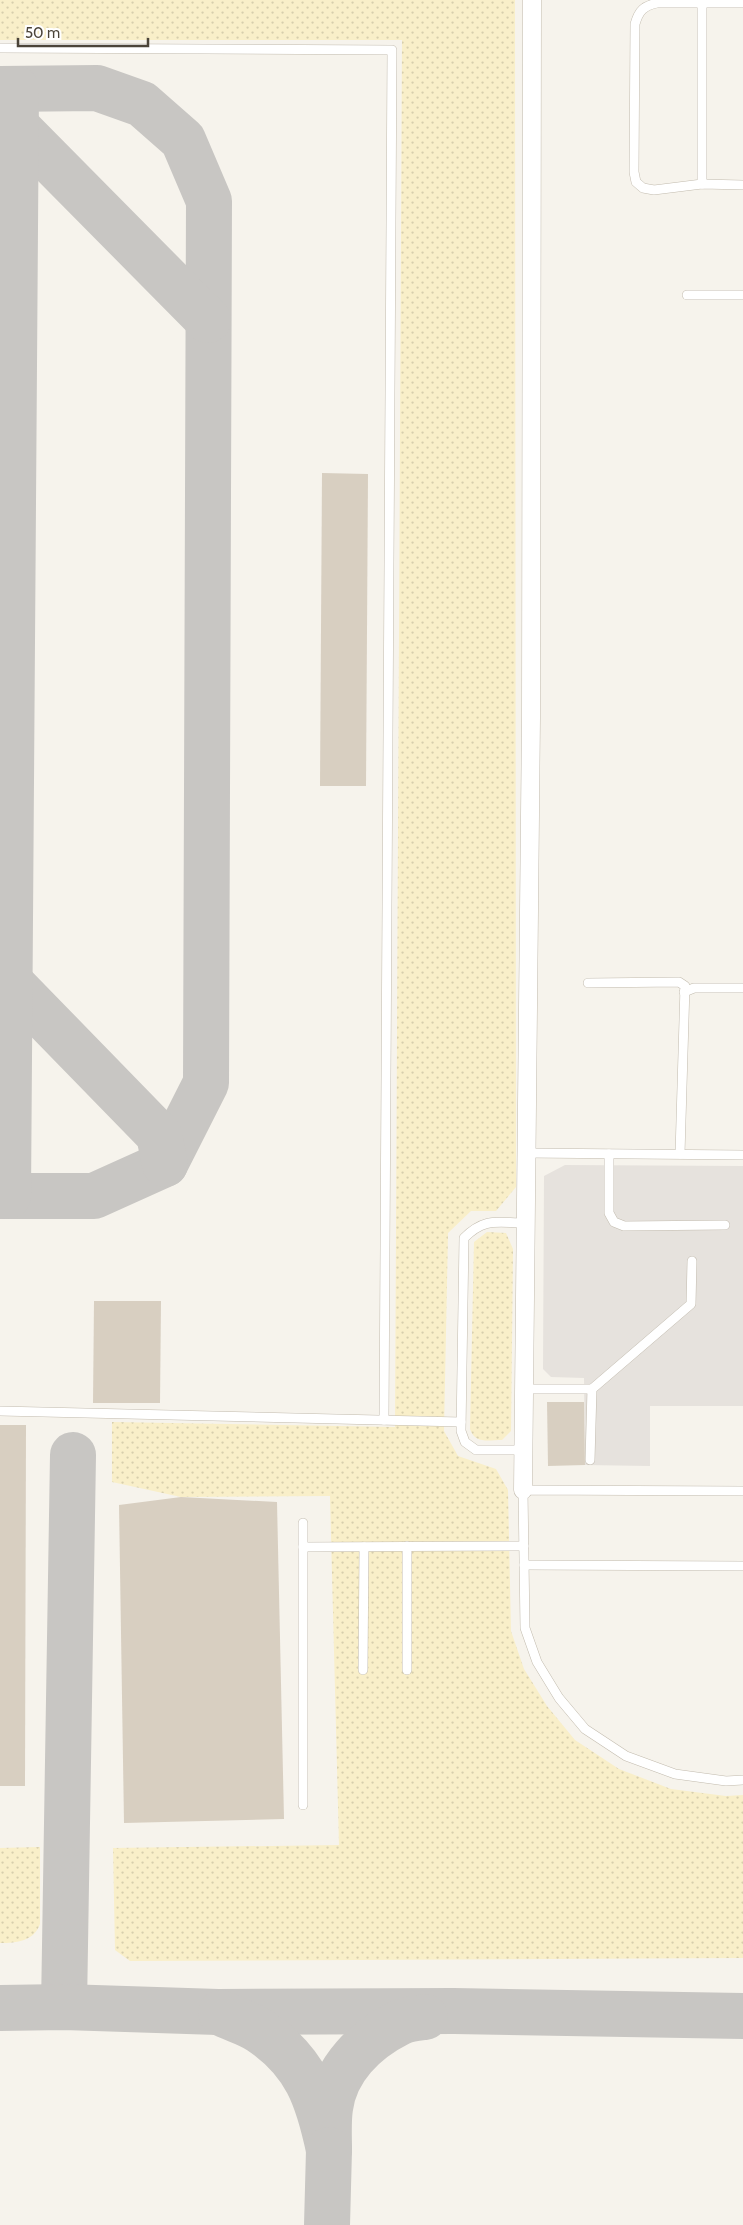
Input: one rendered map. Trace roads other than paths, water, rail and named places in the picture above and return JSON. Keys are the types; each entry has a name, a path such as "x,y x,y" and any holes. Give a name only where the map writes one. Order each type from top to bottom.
{"street":[{"path":"523,1490 531,718 532,0"}],"lane":[{"path":"743,3 658,3 645,6 638,14 635,24 634,162 636,182 643,188 654,190 702,184 743,185"},
{"path":"702,3 702,184"},
{"path":"0,48 392,50 384,1420"},
{"path":"687,295 743,296"},
{"path":"588,983 679,982 684,986 680,1154"},
{"path":"684,992 694,988 743,988"},
{"path":"526,1153 743,1155"},
{"path":"609,1154 609,1213 614,1222 624,1226 725,1225"},
{"path":"522,1450 476,1450 465,1442 461,1431 461,1422 464,1238 474,1228 485,1222 525,1223"},
{"path":"523,1389 592,1389 691,1304 692,1261"},
{"path":"590,1460 592,1389"},
{"path":"0,1411 461,1422"},
{"path":"743,1491 523,1490 525,1628 538,1662 559,1698 585,1729 626,1756 675,1774 726,1781 743,1780"},
{"path":"303,1523 304,1806"},
{"path":"407,1546 407,1670"},
{"path":"303,1547 524,1546"},
{"path":"363,1670 364,1547"},
{"path":"524,1565 743,1566"}]}
